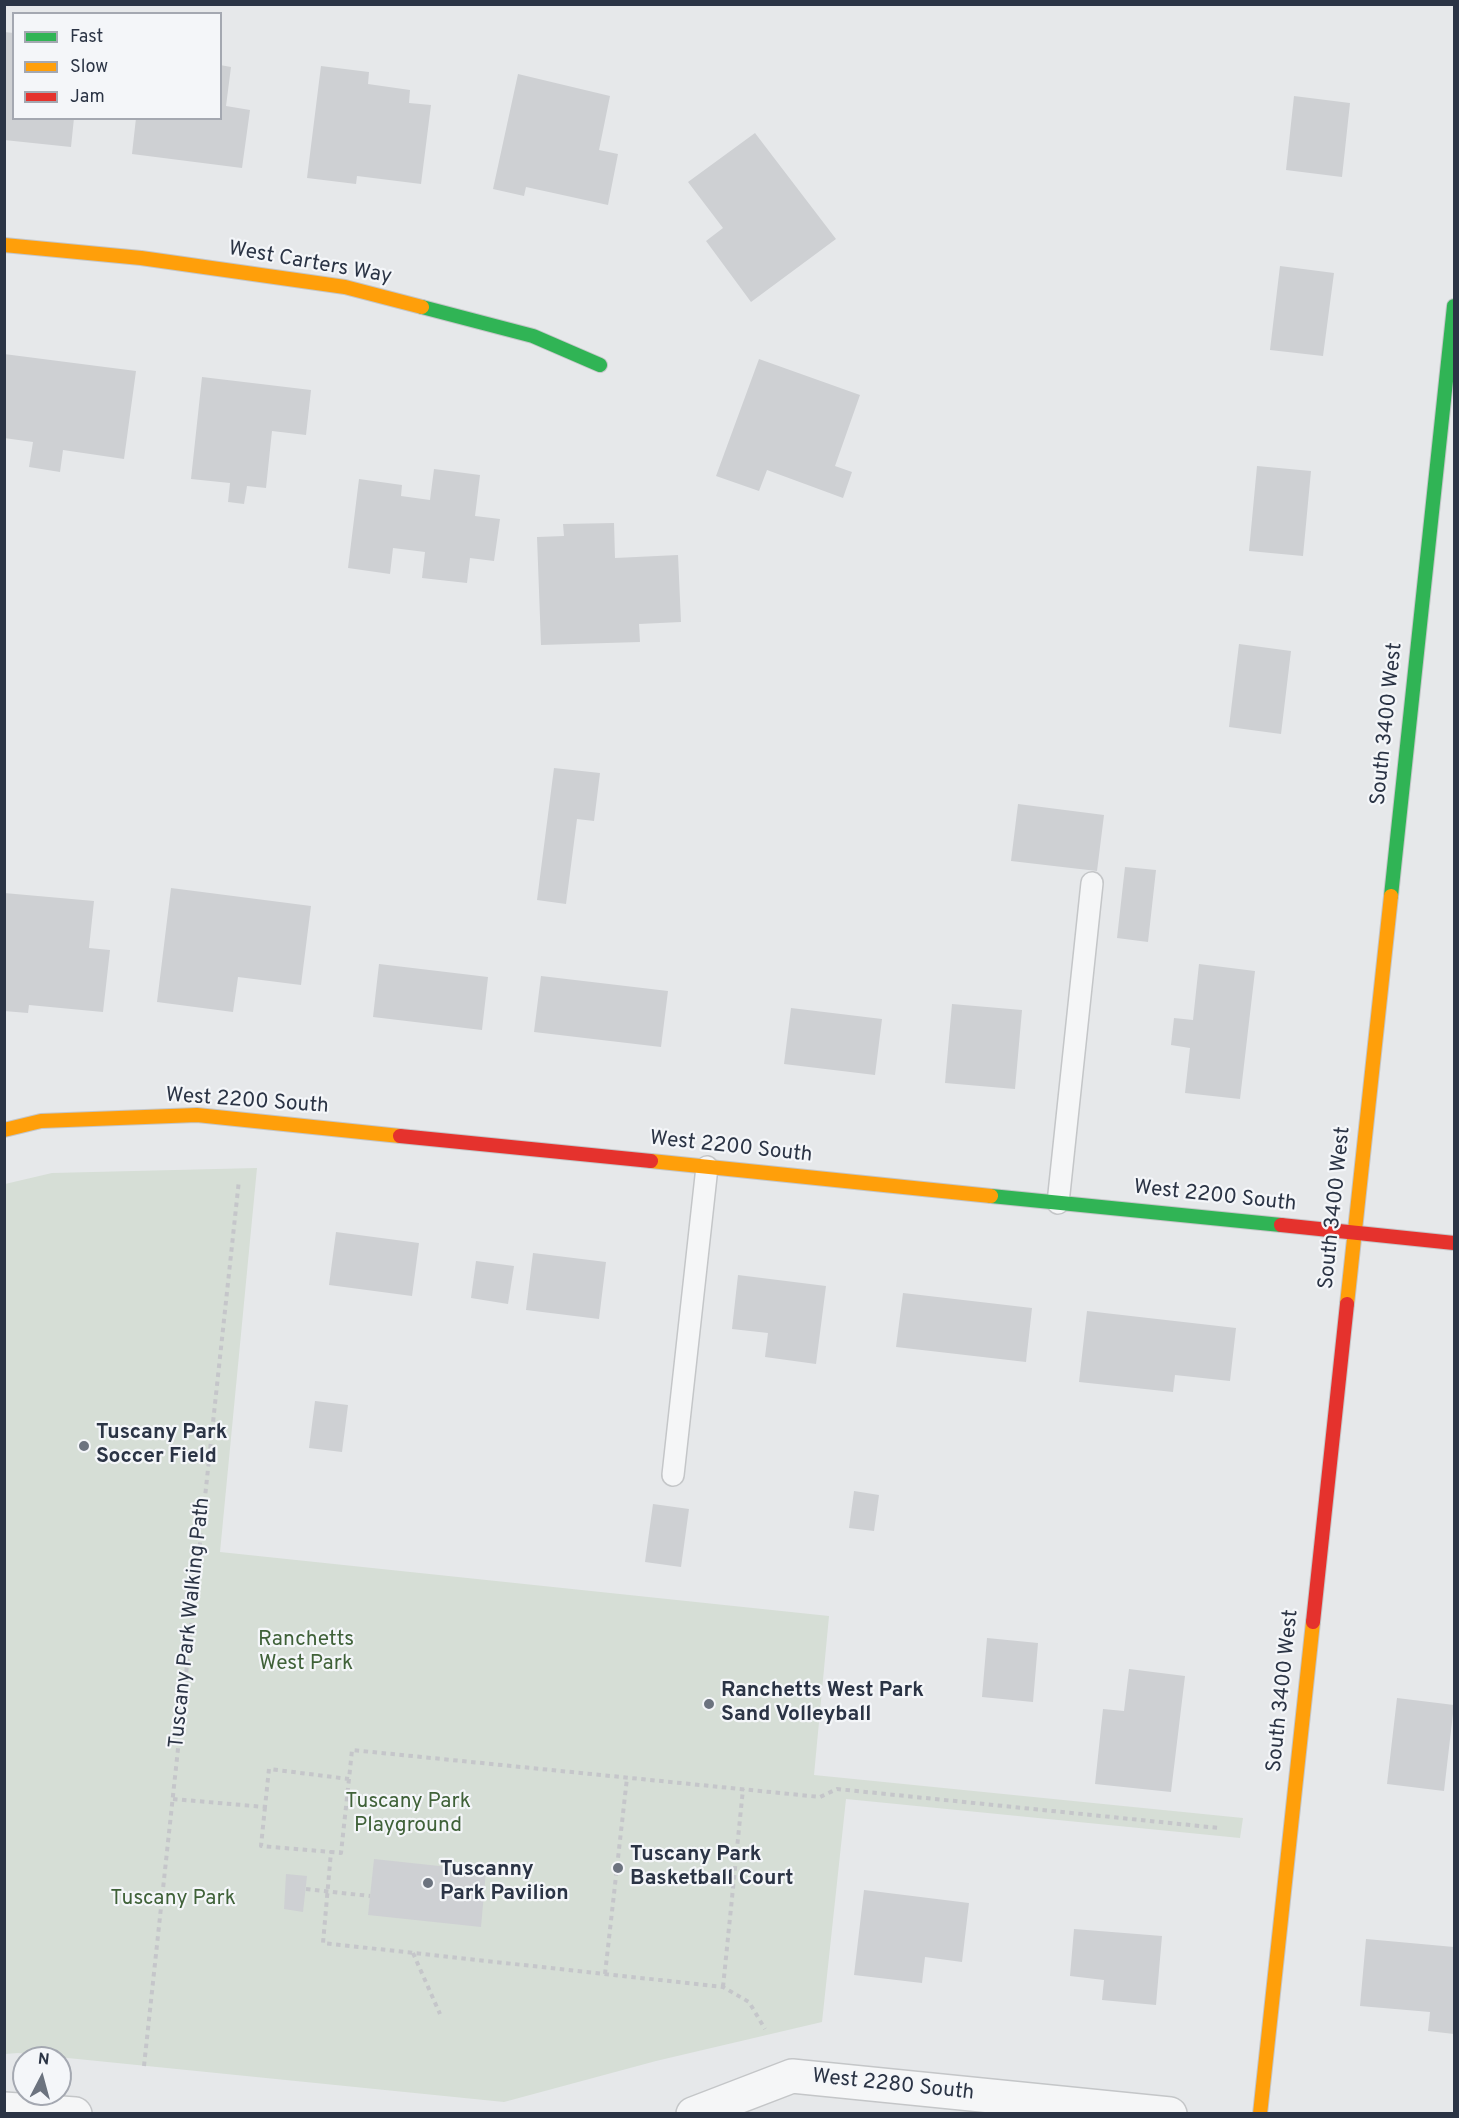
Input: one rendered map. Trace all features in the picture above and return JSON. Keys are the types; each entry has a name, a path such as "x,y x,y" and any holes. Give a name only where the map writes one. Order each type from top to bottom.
{"street":[{"name":"West Carters Way","path":"4,245 141,258 345,287 533,336 600,365"},
{"name":"South 3400 West","path":"1260,2114 1455,306"},
{"name":"West 2200 South","path":"4,1131 41,1121 197,1115 1455,1243"},
{"name":"West 2280 South","path":"693,2114 792,2076 1170,2114"},
{"path":"4,2109 75,2114"}],"lane":[{"path":"1058,1203 1092,883"},
{"path":"673,1475 707,1167"}],"path":[{"name":"Tuscany Park Walking Path","path":"144,2066 239,1180"},
{"path":"349,1779 269,1769 261,1846 341,1853 349,1779 352,1750 819,1797 837,1789 1219,1828"},
{"path":"605,1974 627,1778"},
{"path":"723,1987 743,1789"},
{"path":"173,1799 265,1807"},
{"path":"331,1852 323,1943 723,1987 749,2002 765,2029"},
{"path":"306,1889 370,1896"},
{"path":"413,1953 440,2014"}],"green space":[{"name":"Tuscany Park","path":"257,1168 220,1552 829,1616 814,1775 1243,1818 1240,1838 846,1799 822,2022 656,2061 504,2102 72,2058 72,2046 12,2046 12,2053 5,2054 5,1184 52,1173"}],"building":[{"path":"4,32 12,33 12,120 74,120 71,147 4,140"},
{"path":"222,65 231,67 226,106 250,110 242,168 132,154 136,120 222,120"},
{"path":"321,66 369,72 368,84 410,90 409,103 431,105 421,184 357,176 356,184 307,178"},
{"path":"518,74 610,96 599,150 618,154 608,205 526,187 524,196 493,189"},
{"path":"1294,96 1350,103 1342,177 1286,170"},
{"path":"755,133 836,239 751,302 706,241 723,228 688,182"},
{"path":"1280,266 1334,273 1323,356 1270,350"},
{"path":"4,354 136,371 124,459 63,450 60,472 29,467 33,442 4,438"},
{"path":"759,359 860,395 835,466 852,472 843,498 767,470 759,491 716,476"},
{"path":"202,377 311,390 306,435 272,431 266,488 247,486 244,504 228,502 230,483 191,479"},
{"path":"1257,466 1311,471 1303,556 1249,551"},
{"path":"434,469 480,475 475,516 500,519 494,561 470,558 467,583 422,578 425,552 393,548 390,574 348,568 359,479 402,485 401,496 430,500"},
{"path":"614,523 615,558 678,555 681,622 639,624 640,642 541,645 537,537 564,536 563,524"},
{"path":"1239,644 1291,651 1281,734 1229,727"},
{"path":"554,768 600,773 594,821 577,819 566,904 537,900"},
{"path":"1018,804 1104,815 1097,871 1011,861"},
{"path":"1125,867 1156,870 1148,942 1117,938"},
{"path":"171,888 311,906 301,985 238,977 233,1012 157,1002"},
{"path":"4,893 94,901 89,948 110,950 103,1012 29,1005 28,1013 4,1011"},
{"path":"379,964 488,977 482,1030 373,1017"},
{"path":"1199,964 1255,971 1240,1099 1185,1093 1190,1048 1171,1045 1174,1018 1193,1020"},
{"path":"541,976 668,991 661,1047 534,1032"},
{"path":"952,1004 1022,1010 1015,1089 945,1083"},
{"path":"791,1008 882,1019 875,1075 784,1064"},
{"path":"336,1232 419,1243 412,1296 329,1285"},
{"path":"533,1253 606,1262 599,1319 526,1310"},
{"path":"476,1261 514,1266 508,1304 471,1298"},
{"path":"738,1275 826,1286 816,1364 765,1357 768,1333 732,1329"},
{"path":"903,1293 1032,1308 1026,1362 896,1347"},
{"path":"1087,1311 1236,1328 1230,1381 1175,1375 1173,1392 1079,1382"},
{"path":"315,1401 348,1405 342,1452 309,1448"},
{"path":"854,1491 879,1495 874,1531 849,1528"},
{"path":"653,1504 689,1509 681,1567 645,1562"},
{"path":"987,1638 1038,1643 1033,1702 982,1697"},
{"path":"1129,1669 1185,1676 1171,1792 1095,1784 1103,1709 1124,1711"},
{"path":"1397,1698 1454,1705 1444,1791 1387,1784"},
{"name":"Tuscanny Park Pavilion","path":"374,1859 486,1871 481,1927 368,1915"},
{"path":"286,1874 307,1876 303,1912 284,1909"},
{"path":"864,1890 969,1903 962,1962 925,1957 922,1983 854,1975"},
{"path":"1074,1929 1162,1936 1156,2005 1102,2000 1104,1980 1070,1976"},
{"path":"1366,1939 1454,1947 1454,2034 1428,2031 1430,2012 1360,2006"}],"traffic: fast":[{"path":"1391,896 1454,306"},
{"path":"422,307 533,336 600,365"},
{"path":"991,1196 1281,1225"}],"traffic: slow":[{"path":"4,245 141,258 345,287 422,307"},
{"path":"1347,1304 1391,896"},
{"path":"4,1130 41,1121 197,1115 400,1136"},
{"path":"651,1161 991,1196"},
{"path":"1260,2114 1313,1622"}],"traffic: jam":[{"path":"400,1136 651,1161"},
{"path":"1281,1225 1454,1243"},
{"path":"1313,1622 1347,1304"}],"place":[{"name":"Tuscany Park Soccer Field","path":"84,1446"},
{"name":"Ranchetts West Park Sand Volleyball","path":"709,1704"},
{"name":"Tuscany Park Basketball Court","path":"618,1868"},
{"name":"Tuscanny Park Pavilion","path":"428,1883"}],"park label":[{"name":"Ranchetts West Park","path":"306,1653"},
{"name":"Tuscany Park Playground","path":"408,1815"}]}
